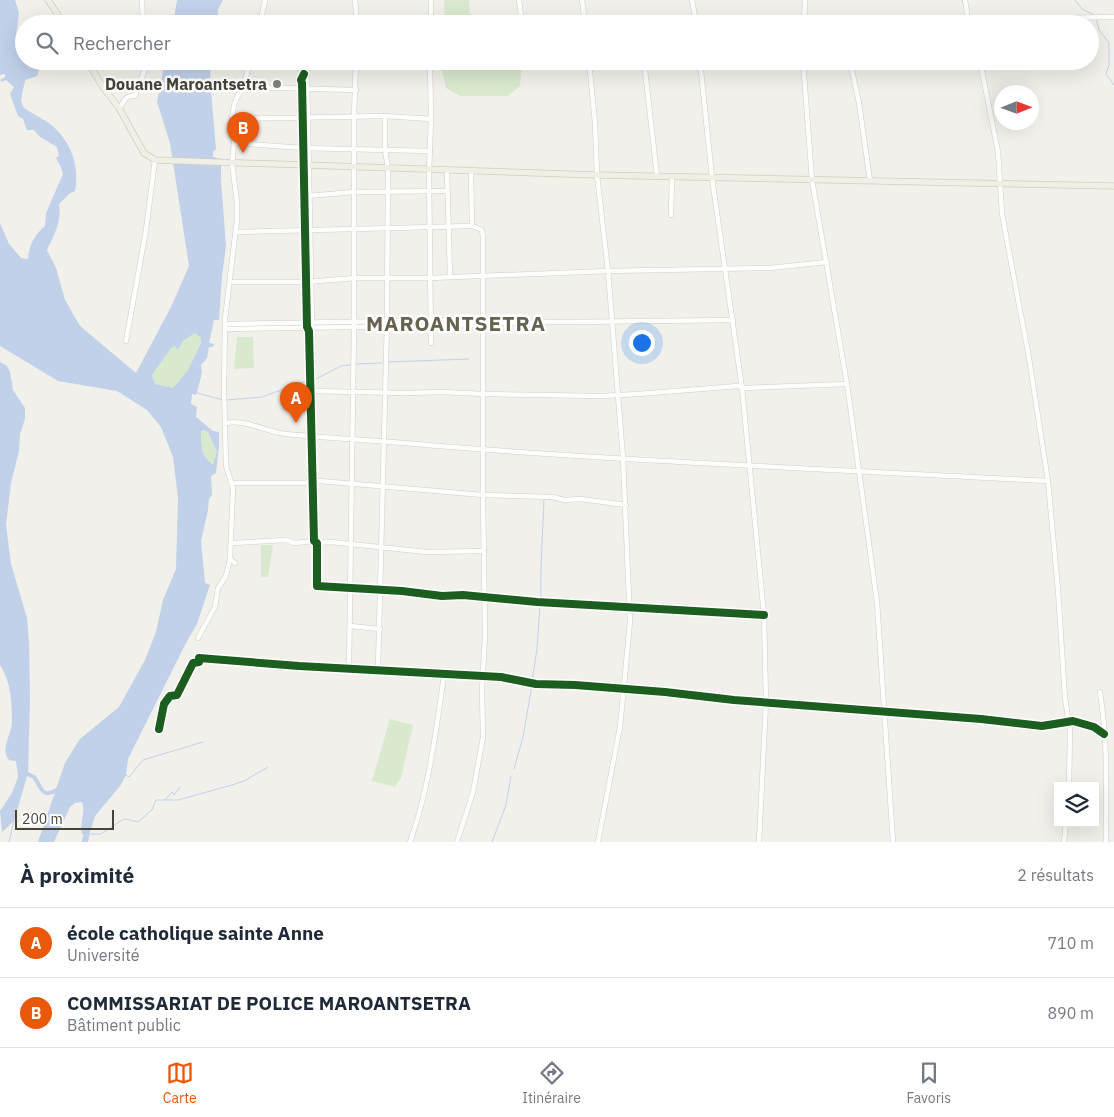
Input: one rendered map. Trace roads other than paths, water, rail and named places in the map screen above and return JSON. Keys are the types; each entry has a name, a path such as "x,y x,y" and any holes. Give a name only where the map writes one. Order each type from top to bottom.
{"main road":[{"path":"48,0 58,15"},
{"path":"92,70 103,88 119,108 144,153 155,160 597,175 1114,186"}],"street":[{"path":"142,0 143,15"},
{"path":"262,15 265,0"},
{"path":"355,0 356,15"},
{"path":"431,0 431,15"},
{"path":"519,0 521,15"},
{"path":"582,0 584,15"},
{"path":"692,0 695,15"},
{"path":"804,15 805,0"},
{"path":"965,0 968,15"},
{"path":"1099,18 1114,18"},
{"path":"119,108 127,96 136,96 145,70"},
{"path":"198,638 215,607 218,588 226,576 232,543 232,483 226,466 224,401 225,327 236,232 237,202 232,163 234,143 232,119 234,105 247,70"},
{"path":"349,668 356,70"},
{"path":"430,70 430,343"},
{"path":"590,70 595,123 597,175 608,271 623,458 629,561 630,634 618,740 598,842"},
{"path":"645,70 657,176"},
{"path":"701,70 712,178 742,388 764,615 766,702 759,842"},
{"path":"804,70 812,180 847,384 878,602 894,842"},
{"path":"852,70 859,102 870,181"},
{"path":"982,70 998,152 1002,215 1048,481 1070,743 1069,782"},
{"path":"241,87 356,90"},
{"path":"304,88 311,435 317,586 442,596 484,596 519,601 764,615"},
{"path":"232,119 354,116 431,119"},
{"path":"378,670 387,324 388,168 385,150 384,116"},
{"path":"234,143 305,148 430,151"},
{"path":"126,341 146,230 155,160"},
{"path":"305,166 308,196 306,231"},
{"path":"447,169 446,191 450,277"},
{"path":"471,170 472,226"},
{"path":"671,215 672,176"},
{"path":"308,196 354,192 446,191"},
{"path":"236,232 472,226 479,228 483,232 485,635 483,737 473,792 457,842"},
{"path":"230,282 308,282 354,278 430,278 780,267 827,262"},
{"path":"225,327 480,321 483,323 733,320"},
{"path":"310,391 618,395 738,386 742,388 847,384"},
{"path":"226,423 238,422 280,433 483,449 750,467 1048,481"},
{"path":"232,483 299,483 313,481 516,495 535,498 553,497 564,500 587,500 626,505"},
{"path":"232,543 286,540 294,543 351,544 429,552 484,551"},
{"path":"230,559 236,563"},
{"path":"350,626 380,629"},
{"path":"159,729 164,704 170,696 177,695 187,674 191,671 194,663 199,662 199,658 298,666 501,677 536,684 624,689 1042,726 1073,722 1089,726 1104,734"},
{"path":"410,842 415,828 434,743 444,675"},
{"path":"1100,692 1107,785 1106,842"},
{"path":"1064,842 1066,827"}],"water":[{"path":"0,0 15,0 19,13 19,15 15,15 15,70 39,70 37,76 25,80 21,100 23,107 57,130 68,146 75,163 75,191 59,204 58,222 47,250 56,268 65,300 80,326 136,373 171,307 189,266 170,143 157,102 163,70 210,70 216,149 213,152 213,157 221,159 226,246 219,320 214,320 209,343 214,344 213,347 209,347 207,358 201,365 202,372 197,393 196,395 192,394 191,404 197,407 196,417 213,431 219,432 216,473 211,476 212,495 209,499 201,541 205,583 210,585 197,624 128,759 126,775 120,786 95,816 88,834 82,834 82,802 75,803 70,807 54,842 38,842 65,763 80,739 119,707 145,660 156,632 163,600 176,569 178,498 173,457 161,427 147,410 117,391 58,381 0,346 0,223 9,244 21,258 28,259 33,241 45,226 46,213 63,174 56,158 59,156 57,147 40,137 34,130 27,130 23,119 18,116 10,94 14,87 6,80 2,82 0,80 5,77 5,74 0,75","holes":["195,333 201,338 201,343 188,370 173,388 155,384 152,375 171,348 175,346 178,350 183,341","201,431 208,432 217,452 213,464 206,458 202,450"]},
{"path":"177,0 223,0 218,9 218,15 174,15"},
{"path":"0,362 7,366 13,390 25,408 25,419 20,434 19,451 11,483 6,525 11,564 27,618 30,698 28,773 14,821 2,832 0,811 12,793 18,777 16,761 9,760 6,752 12,723 12,707 7,678 0,665"}],"waterway":[{"path":"1075,0 1082,9 1094,15"},
{"path":"1099,30 1109,43 1109,65 1106,74 1114,85"},
{"path":"389,362 469,359"},
{"path":"356,364 382,363"},
{"path":"316,379 341,366 350,365"},
{"path":"227,400 262,397 306,381"},
{"path":"197,393 223,400"},
{"path":"541,600 544,498"},
{"path":"532,681 537,649 540,604"},
{"path":"514,769 523,737 532,685"},
{"path":"126,775 129,777 143,760 203,742"},
{"path":"166,800 178,800 232,785 244,781 268,767"},
{"path":"24,772 34,777 43,792 49,793 60,788"},
{"path":"492,842 506,805 511,776"},
{"path":"86,834 101,834 126,819 138,822 152,810 156,800 165,800 172,792 174,795 180,787"},
{"path":"9,842 14,821"},
{"path":"85,842 88,826"}],"place":[{"name":"Douane Maroantsetra","path":"277,84"},
{"name":"COMMISSARIAT DE POLICE MAROANTSETRA","path":"243,153"},
{"name":"école catholique sainte Anne","path":"296,423"}],"district":[{"name":"MAROANTSETRA","path":"456,324"}]}
